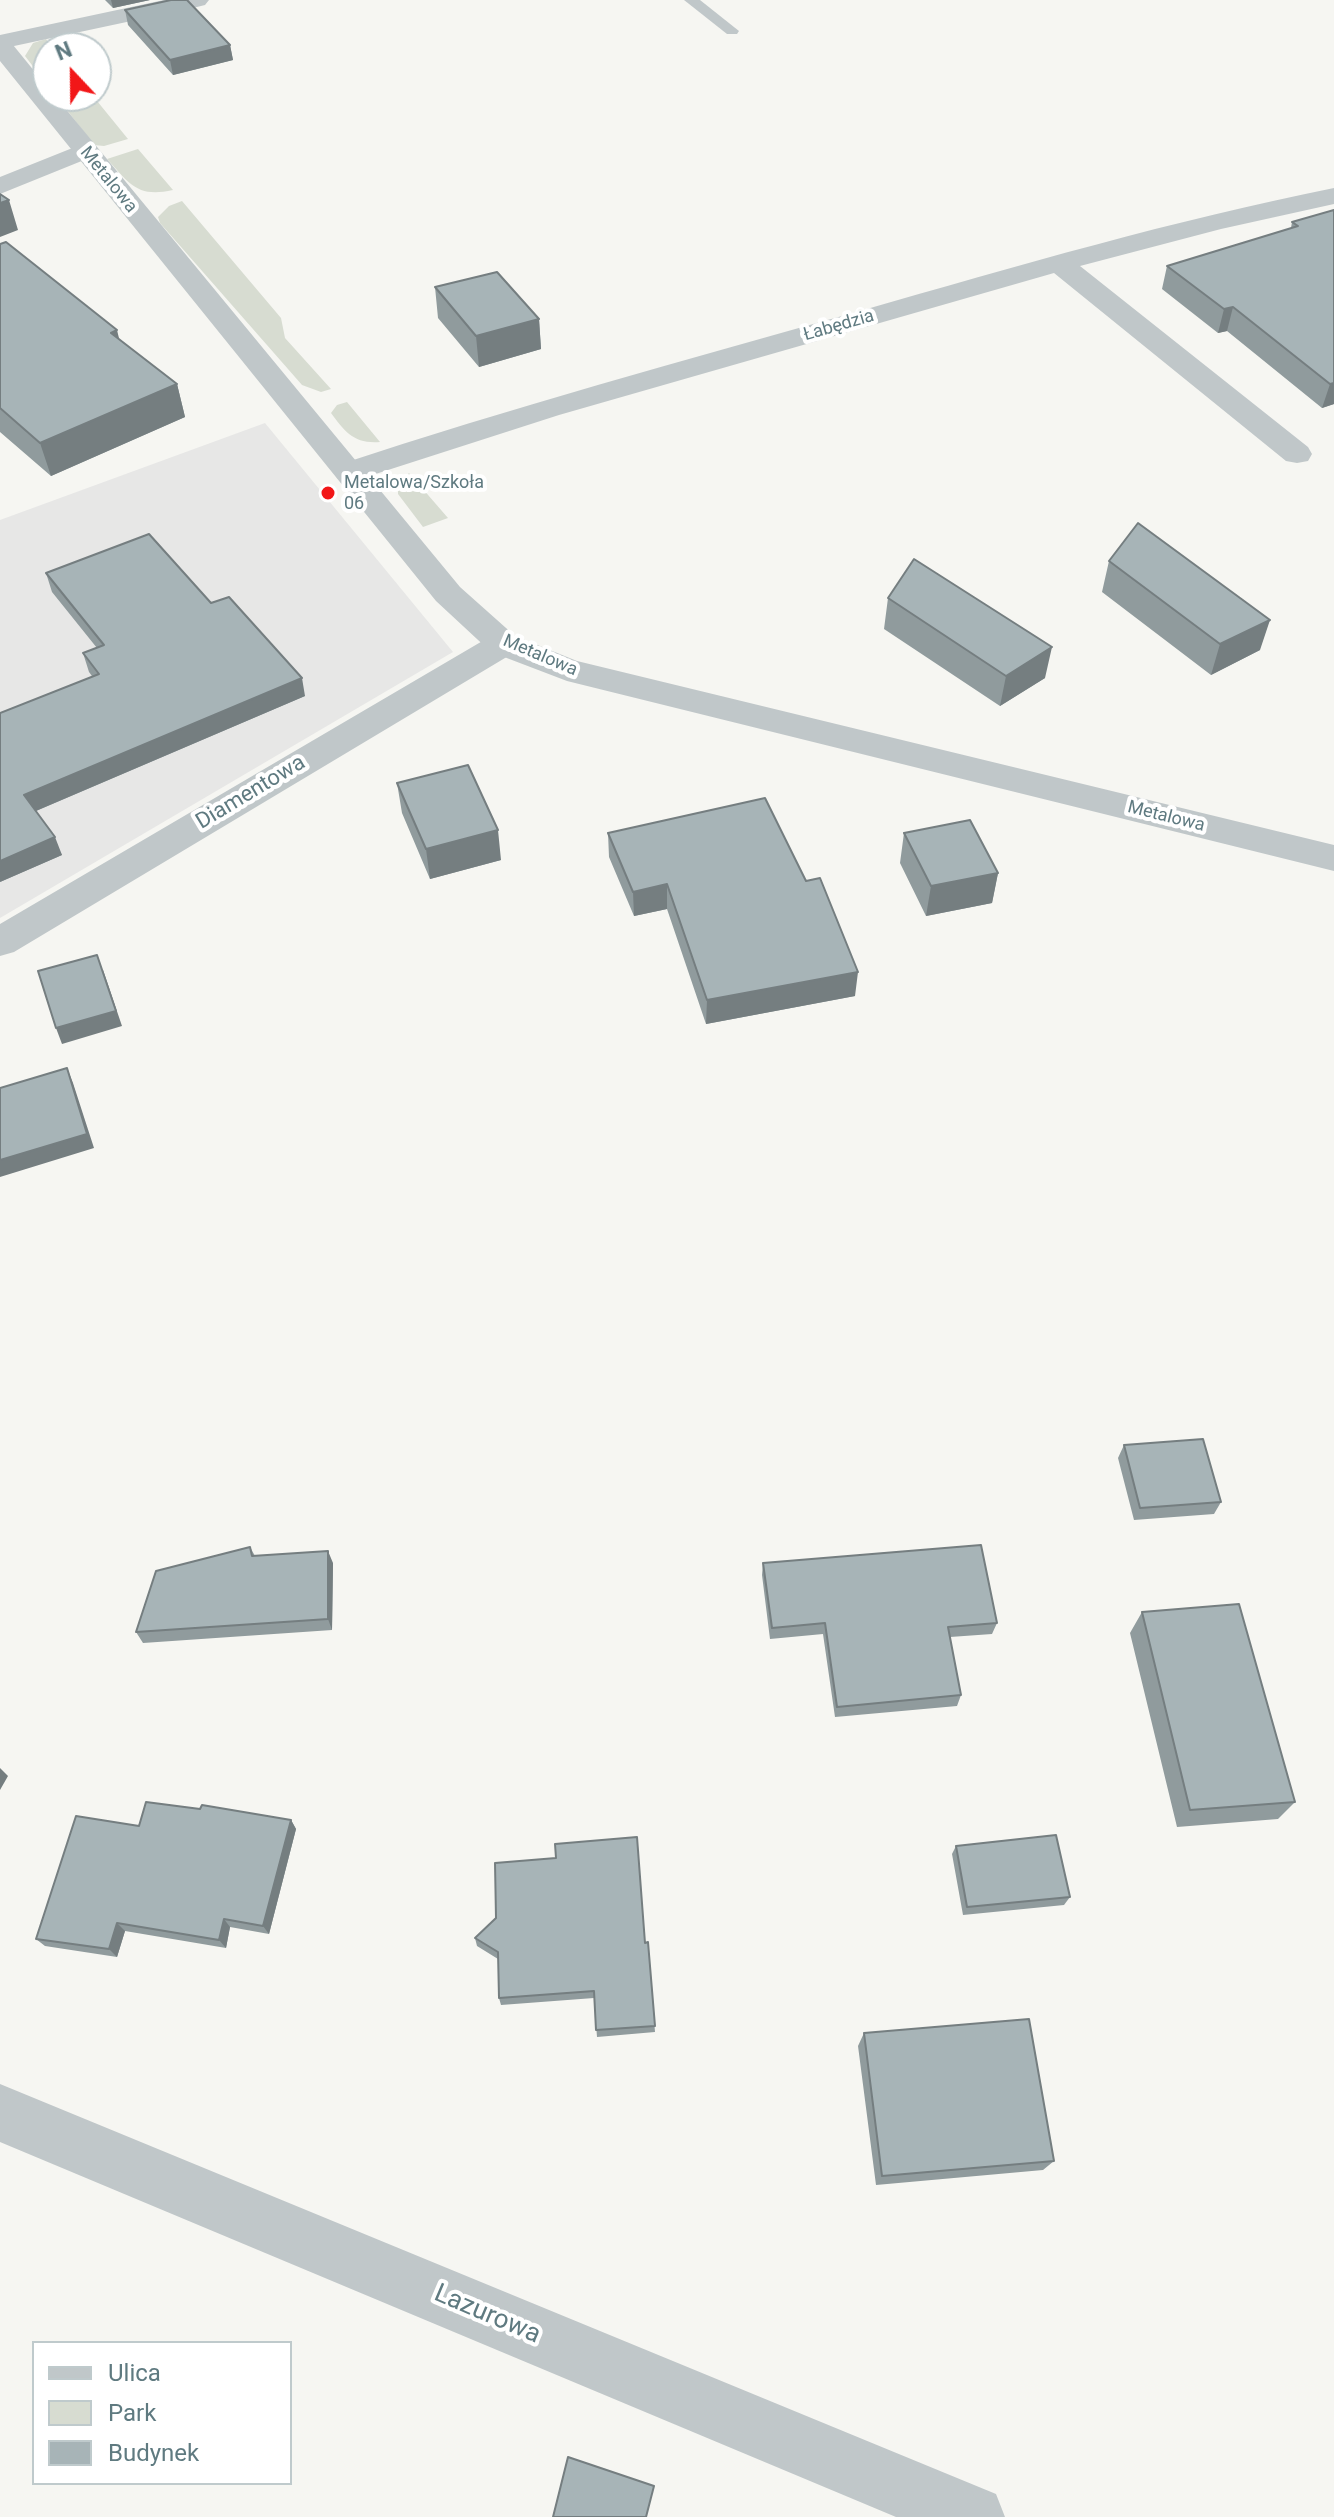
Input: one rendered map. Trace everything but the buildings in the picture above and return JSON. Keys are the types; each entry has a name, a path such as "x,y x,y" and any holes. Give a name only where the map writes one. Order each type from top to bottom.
{"street":[{"path":"0,44 197,0"},
{"name":"Metalowa","path":"0,44 448,594 503,644 567,670 698,704 1334,858"},
{"path":"0,186 85,151"},
{"name":"Łabędzia","path":"349,472 475,429 1059,263 1247,212 1334,196"},
{"path":"1059,263 1297,454"},
{"name":"Diamentowa","path":"0,942 503,644"},
{"name":"Lazurowa","path":"0,2113 973,2517"}],"lane":[{"path":"691,0 732,31"}],"shaded area":[{"path":"265,423 453,652 0,918 0,520"}],"green space":[{"path":"32,45 32,65 25,56"},
{"path":"68,112 106,112 128,139 104,146 94,145"},
{"path":"138,149 173,190 151,192 135,187 107,159"},
{"path":"182,201 281,318 285,338 331,389 321,392 302,385 160,223 158,217 169,206"},
{"path":"347,402 380,442 357,439 341,426 331,413 337,405"},
{"path":"409,473 448,518 423,527 398,494 398,485"}],"place":[{"name":"Metalowa/Szkoła 06","path":"328,493"}]}
